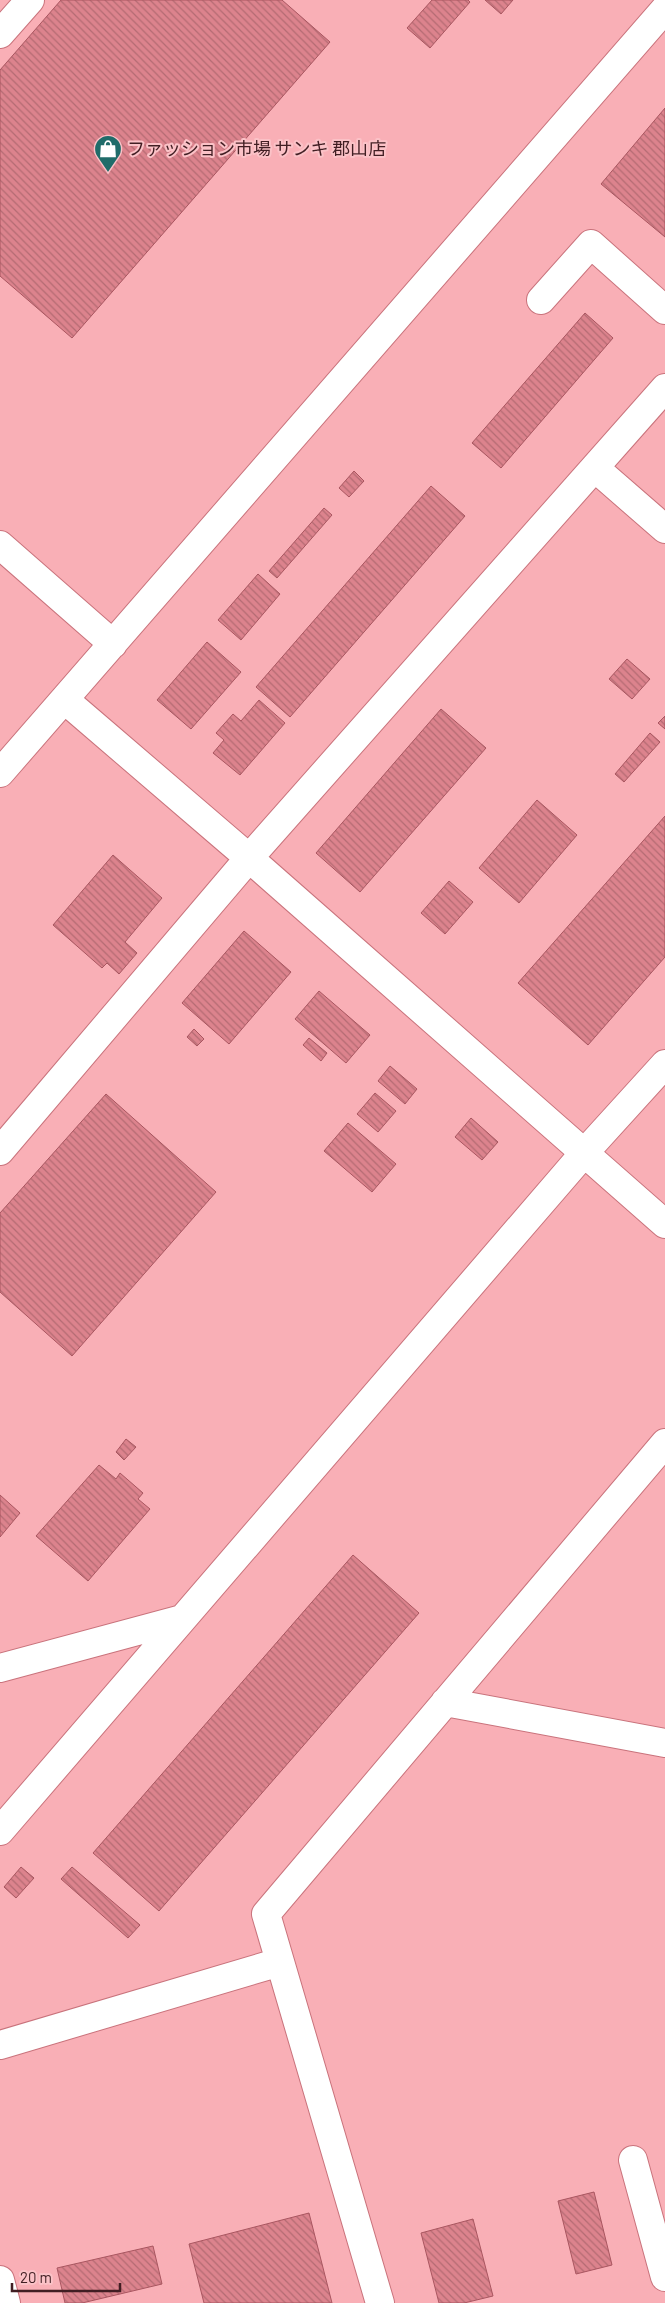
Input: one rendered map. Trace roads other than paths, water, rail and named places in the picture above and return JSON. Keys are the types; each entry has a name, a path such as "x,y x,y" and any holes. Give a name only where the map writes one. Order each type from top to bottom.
{"street":[{"path":"0,34 30,0"},
{"path":"0,773 665,9"},
{"path":"541,300 591,244 665,310"},
{"path":"0,1151 250,858 665,388"},
{"path":"595,468 665,529"},
{"path":"0,545 113,644"},
{"path":"65,700 250,858 665,1224"},
{"path":"0,1831 585,1152 665,1064"},
{"path":"380,2303 266,1914 665,1443"},
{"path":"0,1668 182,1619"},
{"path":"445,1702 665,1743"},
{"path":"0,2045 280,1962"},
{"path":"633,2160 665,2277"},
{"path":"0,2280 6,2303"}],"place":[{"name":"ファッション市場 サンキ 郡山店","path":"108,173"}]}
